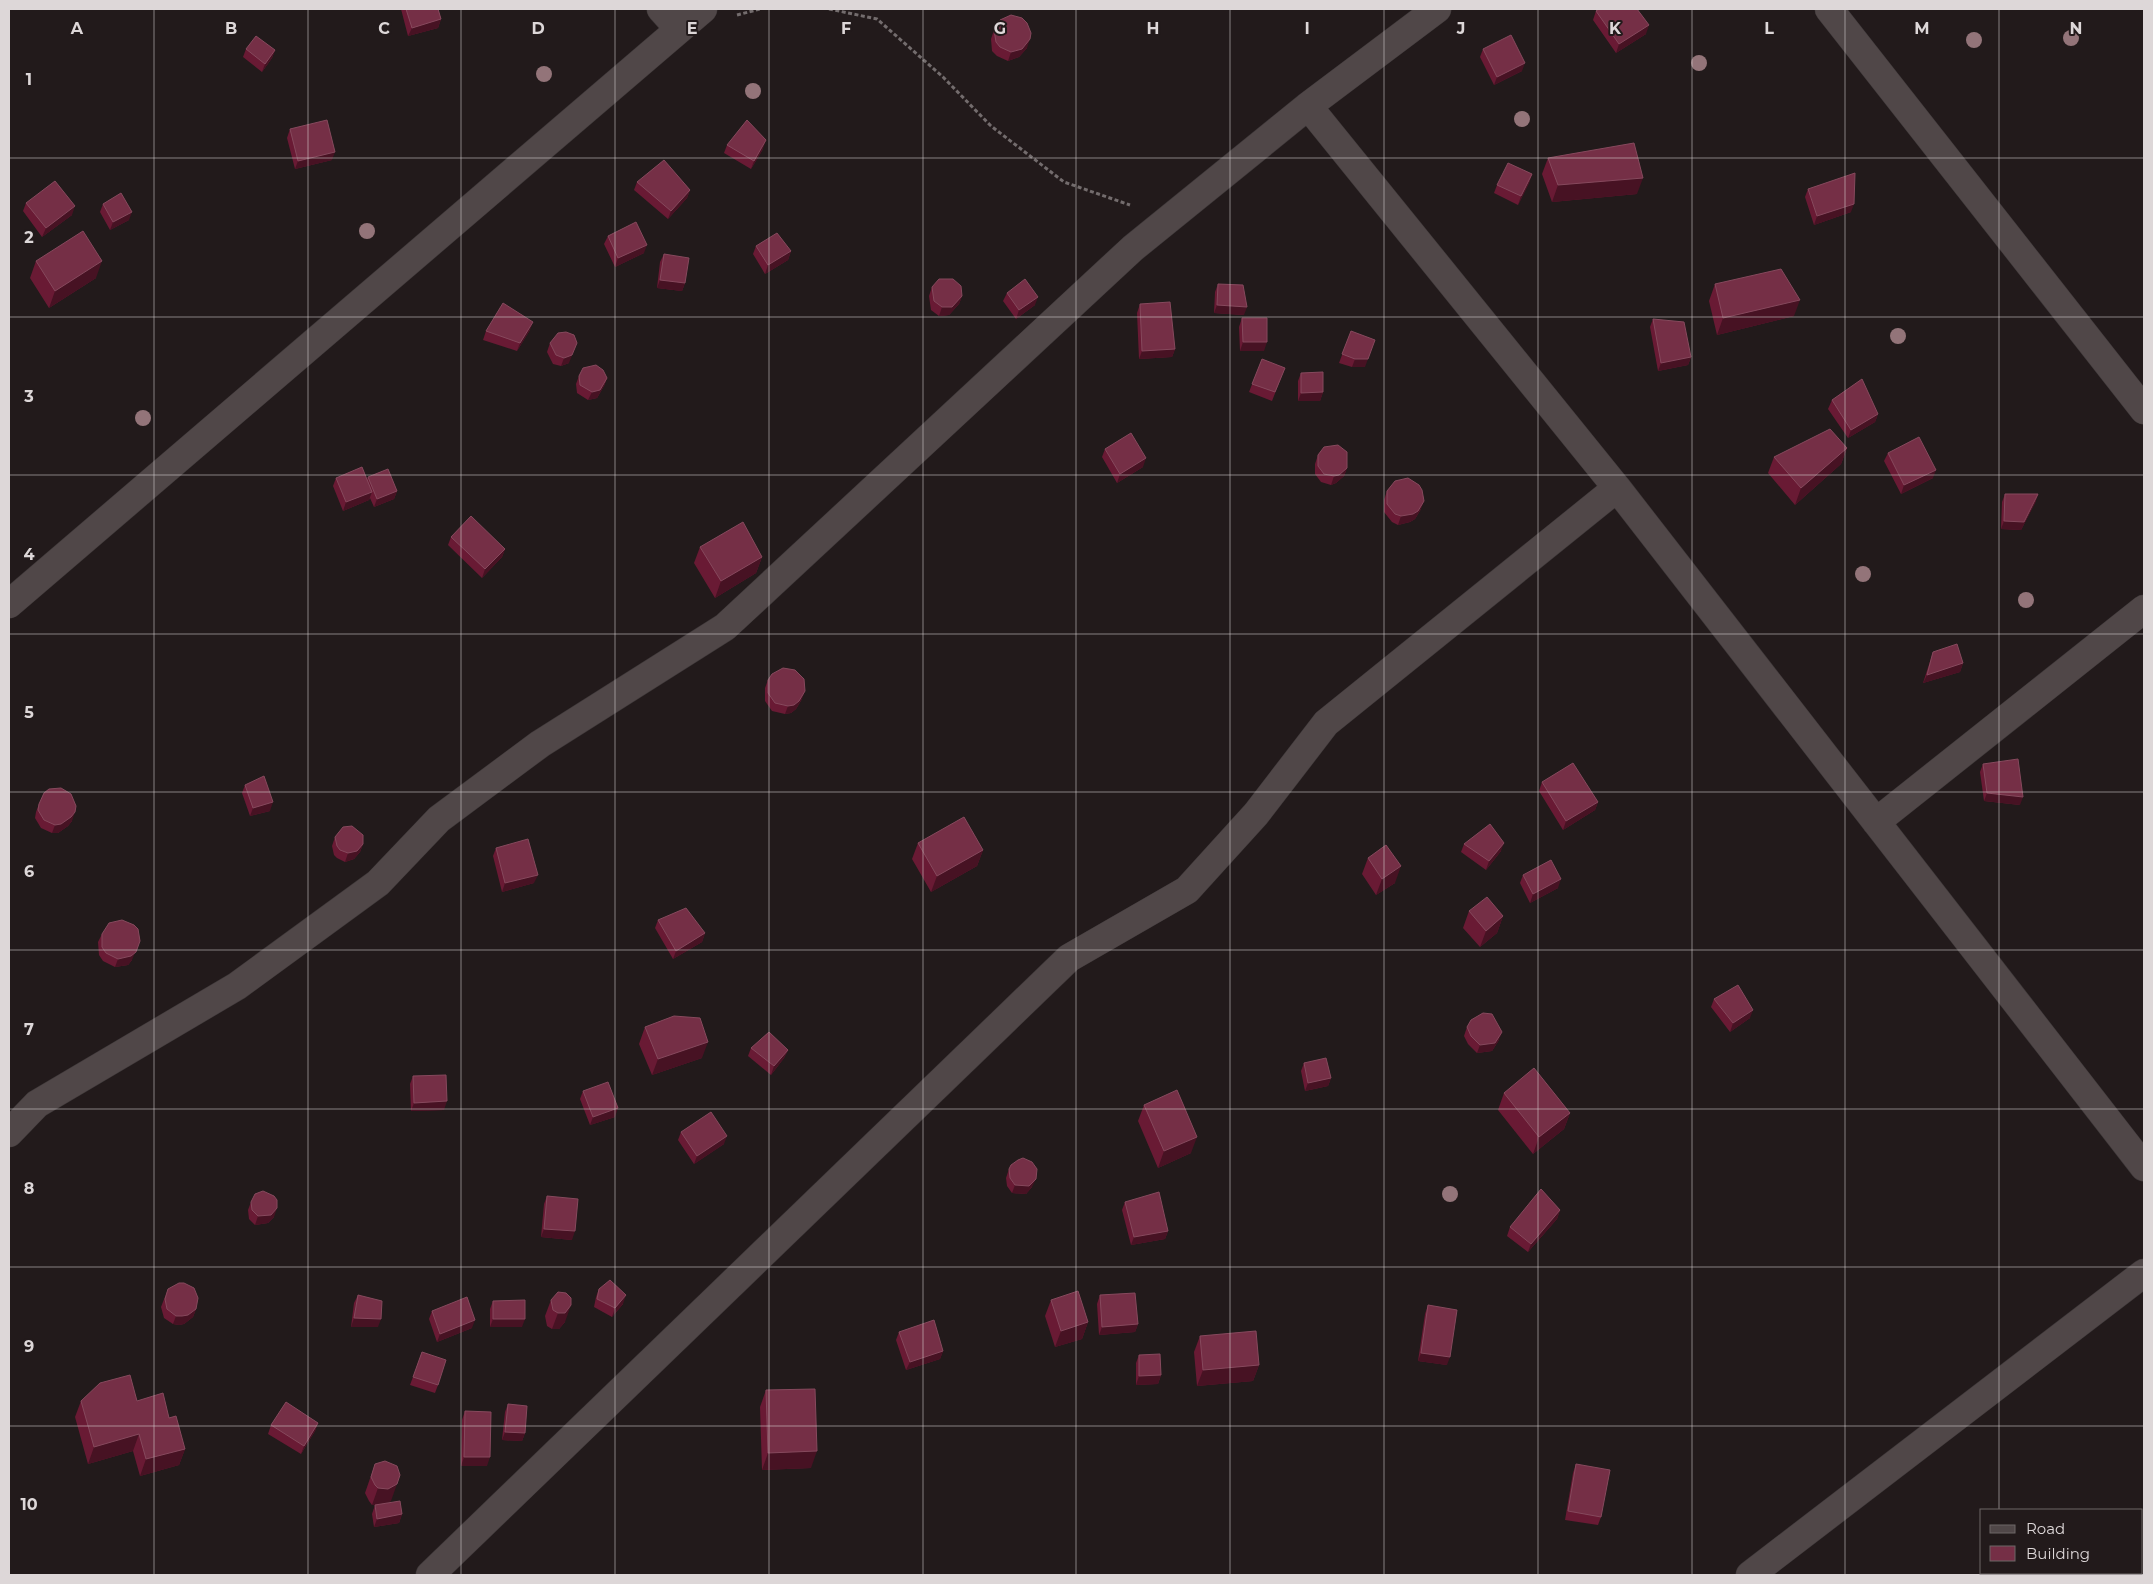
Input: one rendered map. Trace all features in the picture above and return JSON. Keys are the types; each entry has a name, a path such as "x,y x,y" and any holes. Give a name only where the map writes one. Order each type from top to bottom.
{"street":[{"path":"661,9 679,29"},
{"path":"9,604 703,9"},
{"path":"9,1133 37,1104 236,986 378,882 439,819 540,744 725,627 1132,248 1308,106 1437,9"},
{"path":"1828,9 2144,410"},
{"path":"1308,106 1617,488 2144,1167"},
{"path":"430,1575 1069,958 1186,890 1256,814 1326,723 1617,488"},
{"path":"1876,822 2144,609"},
{"path":"1750,1575 2144,1273"}],"path":[{"path":"829,9 877,19 943,77 991,126 1064,182 1169,218"}],"building":[{"path":"406,9 438,9 441,19 412,28"},
{"path":"1599,9 1637,9 1649,25 1619,44 1596,11"},
{"path":"1011,15 1022,18 1027,23 1031,33 1030,39 1022,49 1011,52 1000,47 996,42 994,30 1000,20"},
{"path":"1511,35 1525,63 1497,77 1483,49"},
{"path":"256,36 275,50 265,64 246,49"},
{"path":"327,120 335,152 298,161 290,129"},
{"path":"747,120 766,140 754,161 727,145"},
{"path":"1634,143 1643,178 1558,185 1548,158"},
{"path":"664,160 690,190 671,211 637,182"},
{"path":"1508,163 1532,174 1521,196 1497,185"},
{"path":"1855,173 1854,204 1817,216 1808,189"},
{"path":"55,181 75,206 46,228 26,203"},
{"path":"121,193 132,212 113,222 103,204"},
{"path":"636,222 647,245 618,258 608,236"},
{"path":"83,231 102,261 55,291 36,261"},
{"path":"777,233 791,251 768,265 756,246"},
{"path":"664,254 689,258 685,283 660,280"},
{"path":"1781,269 1800,300 1723,318 1715,284"},
{"path":"939,279 953,279 961,286 962,296 952,307 942,307 934,301 932,287"},
{"path":"1025,279 1038,297 1019,310 1007,293"},
{"path":"1218,284 1243,285 1247,307 1217,305"},
{"path":"1170,302 1175,349 1142,351 1140,304"},
{"path":"503,303 533,322 520,343 486,331"},
{"path":"1242,318 1267,318 1267,342 1243,342"},
{"path":"1653,319 1684,322 1691,357 1661,363"},
{"path":"1351,331 1375,340 1368,359 1355,359 1342,354"},
{"path":"566,332 574,335 577,343 572,355 564,358 556,355 550,343 558,333"},
{"path":"1262,359 1285,368 1275,392 1252,384"},
{"path":"596,365 603,370 607,378 600,390 592,392 580,385 579,376 583,368"},
{"path":"1323,372 1323,392 1301,393 1301,373"},
{"path":"1862,379 1878,414 1851,430 1832,400"},
{"path":"1830,429 1847,448 1801,488 1774,457"},
{"path":"1131,433 1146,458 1120,474 1105,449"},
{"path":"1919,437 1936,470 1904,485 1888,453"},
{"path":"1338,445 1347,452 1347,468 1339,475 1324,474 1318,466 1318,455 1324,447"},
{"path":"362,467 372,492 346,502 336,478"},
{"path":"388,469 397,491 377,499 368,477"},
{"path":"1408,478 1419,485 1424,501 1418,511 1401,516 1395,514 1387,504 1387,491 1395,481"},
{"path":"2005,494 2038,494 2024,522 2004,521"},
{"path":"471,516 505,549 485,569 451,537"},
{"path":"743,522 762,557 721,581 700,547"},
{"path":"1957,644 1963,663 1927,675 1933,652"},
{"path":"783,668 795,670 804,679 805,691 794,705 788,706 775,703 768,693 768,680 772,674"},
{"path":"2018,759 2023,797 1987,793 1983,764"},
{"path":"1573,763 1598,802 1566,821 1542,782"},
{"path":"264,776 273,802 253,808 245,785"},
{"path":"61,788 71,794 76,806 75,812 71,817 61,824 55,825 44,820 38,810 44,793 49,789"},
{"path":"964,817 983,850 937,876 918,843"},
{"path":"1490,824 1504,843 1489,861 1464,844"},
{"path":"352,826 363,835 363,844 357,851 348,853 340,850 335,837 343,827"},
{"path":"528,839 538,875 505,883 496,848"},
{"path":"1386,845 1401,866 1382,879 1368,858"},
{"path":"1551,860 1561,879 1533,894 1523,875"},
{"path":"1487,897 1503,916 1486,931 1469,911"},
{"path":"686,908 705,933 676,951 658,920"},
{"path":"122,920 134,925 138,929 140,941 136,952 131,956 118,959 106,953 102,947 102,934 109,923"},
{"path":"1738,985 1753,1010 1733,1023 1714,999"},
{"path":"1483,1013 1492,1014 1502,1032 1495,1043 1480,1045 1471,1036 1467,1027 1471,1020"},
{"path":"674,1016 700,1018 708,1042 658,1059 645,1027"},
{"path":"769,1032 788,1050 774,1066 751,1048"},
{"path":"1326,1058 1331,1078 1308,1083 1304,1063"},
{"path":"1534,1068 1570,1113 1539,1137 1504,1093"},
{"path":"446,1075 447,1101 414,1103 413,1076"},
{"path":"608,1082 618,1108 593,1117 583,1091"},
{"path":"1177,1090 1197,1137 1164,1151 1144,1105"},
{"path":"711,1112 727,1136 697,1156 681,1132"},
{"path":"1023,1158 1032,1162 1037,1169 1036,1179 1029,1186 1015,1185 1010,1178 1009,1169 1011,1165"},
{"path":"1541,1189 1560,1210 1531,1244 1510,1227"},
{"path":"263,1191 274,1196 277,1200 277,1208 271,1215 258,1216 252,1210 251,1202 255,1194"},
{"path":"1159,1192 1168,1231 1134,1237 1125,1202"},
{"path":"547,1196 578,1199 575,1231 544,1229"},
{"path":"610,1280 626,1295 615,1308 597,1299 599,1289"},
{"path":"179,1283 184,1283 194,1288 198,1298 196,1309 188,1315 176,1316 167,1309 165,1299 168,1289"},
{"path":"1078,1291 1088,1322 1061,1331 1051,1300"},
{"path":"558,1292 566,1293 571,1298 571,1305 565,1313 558,1313 553,1310 551,1300"},
{"path":"1135,1293 1138,1324 1102,1327 1100,1295"},
{"path":"358,1295 382,1301 381,1319 354,1318"},
{"path":"467,1297 475,1320 440,1334 432,1311"},
{"path":"525,1300 525,1319 493,1319 493,1301"},
{"path":"1428,1305 1457,1310 1450,1357 1421,1353"},
{"path":"934,1320 943,1351 910,1362 899,1332"},
{"path":"1256,1331 1259,1365 1203,1370 1200,1336"},
{"path":"422,1352 446,1360 438,1385 413,1377"},
{"path":"1160,1354 1161,1375 1139,1376 1139,1355"},
{"path":"130,1375 137,1401 163,1393 169,1418 176,1416 185,1449 146,1459 139,1434 94,1447 81,1401 100,1383"},
{"path":"815,1389 817,1451 768,1453 766,1390"},
{"path":"286,1402 318,1423 304,1446 271,1425"},
{"path":"508,1404 527,1406 525,1433 505,1432"},
{"path":"465,1411 491,1412 490,1457 464,1457"},
{"path":"385,1461 397,1466 400,1475 397,1484 388,1489 378,1488 371,1477 375,1464"},
{"path":"1576,1464 1610,1470 1601,1517 1568,1511"},
{"path":"400,1501 402,1514 377,1519 375,1505"}]}
